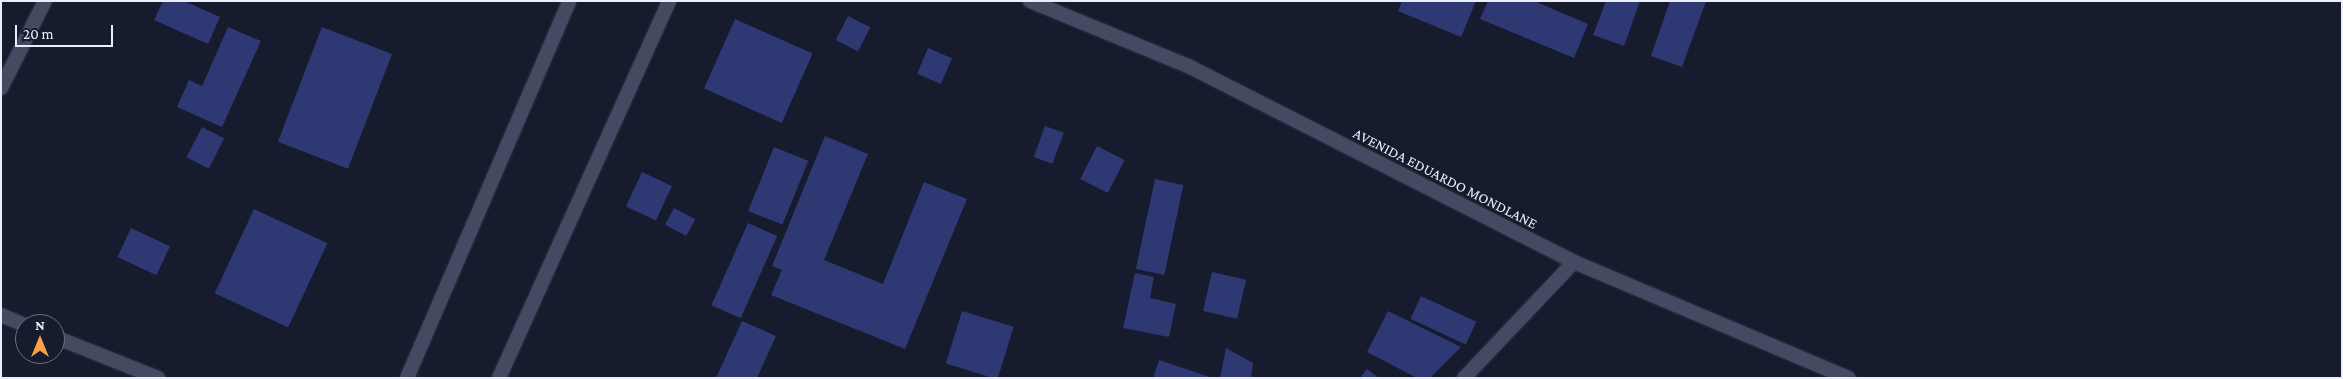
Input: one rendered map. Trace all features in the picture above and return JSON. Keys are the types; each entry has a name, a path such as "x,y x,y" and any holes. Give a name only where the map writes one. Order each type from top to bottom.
{"street":[{"path":"1,88 45,1"},
{"path":"407,378 569,1"},
{"path":"499,378 669,1"},
{"name":"AVENIDA EDUARDO MONDLANE","path":"1030,1 1190,67 1574,262 1825,373 1848,378"},
{"path":"1464,378 1574,262"},
{"path":"1,315 15,321"},
{"path":"65,341 158,378"}],"building":[{"path":"163,1 184,1 220,17 208,44 154,20"},
{"path":"1402,1 1476,1 1461,37 1398,11"},
{"path":"1488,1 1534,1 1588,24 1574,58 1480,19"},
{"path":"1606,1 1640,1 1624,46 1593,35"},
{"path":"1670,1 1706,1 1682,67 1651,56"},
{"path":"848,16 870,27 858,51 836,40"},
{"path":"735,19 813,54 782,123 704,88"},
{"path":"228,27 261,41 222,127 177,107 189,80 202,86"},
{"path":"322,27 392,54 348,169 278,142"},
{"path":"928,48 952,58 941,84 917,74"},
{"path":"1045,126 1064,133 1053,164 1034,157"},
{"path":"202,127 224,138 209,169 187,157"},
{"path":"825,136 868,154 824,260 883,284 924,182 967,199 905,349 771,295 782,270 772,266"},
{"path":"1097,146 1125,160 1108,193 1080,179"},
{"path":"774,147 808,161 782,225 748,211"},
{"path":"642,172 672,186 656,220 626,206"},
{"path":"1155,179 1183,185 1164,275 1136,269"},
{"path":"674,208 695,219 686,236 665,225"},
{"path":"254,209 327,243 288,328 215,293"},
{"path":"748,223 777,236 741,318 711,305"},
{"path":"131,228 170,246 156,275 117,257"},
{"path":"1212,272 1246,280 1237,319 1203,311"},
{"path":"1135,273 1154,277 1150,298 1176,304 1169,337 1123,328"},
{"path":"1421,296 1476,322 1466,344 1410,319"},
{"path":"962,311 1014,327 998,378 946,364"},
{"path":"1388,311 1461,347 1430,378 1417,378 1367,352"},
{"path":"742,321 776,336 757,378 716,378"},
{"path":"1226,348 1253,363 1251,378 1220,378"},
{"path":"1159,360 1210,377 1210,378 1153,378"},
{"path":"1367,369 1379,378 1360,378"}]}
